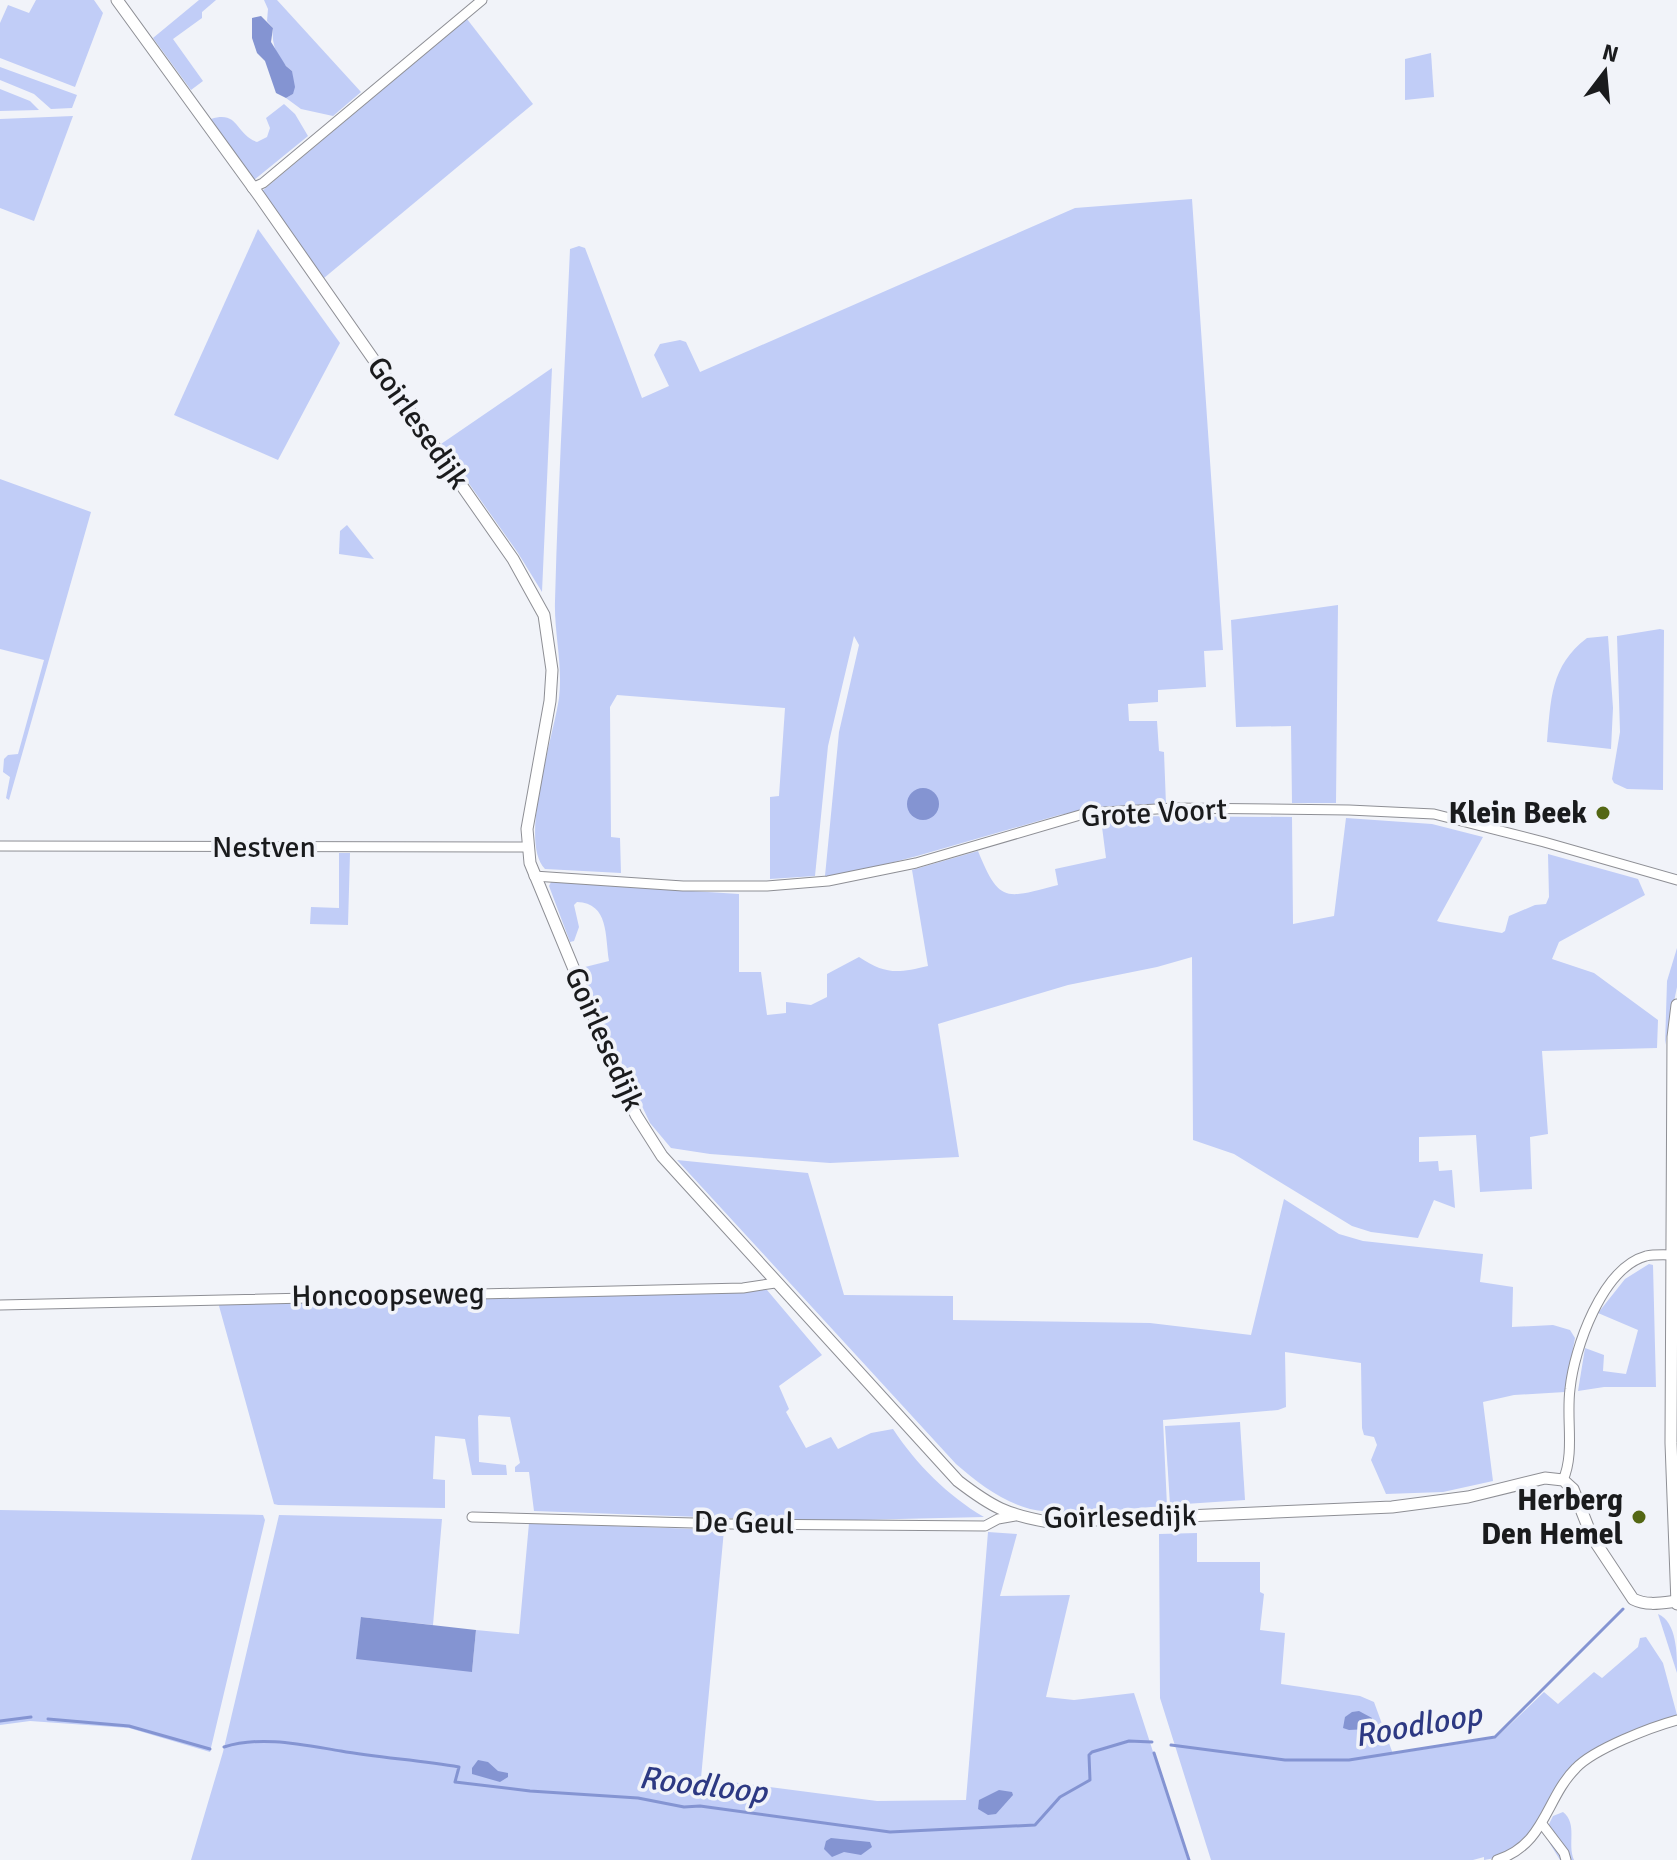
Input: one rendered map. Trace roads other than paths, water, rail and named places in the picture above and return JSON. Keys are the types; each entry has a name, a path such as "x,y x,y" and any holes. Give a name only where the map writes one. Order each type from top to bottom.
{"street":[{"name":"Goirlesedijk","path":"117,0 513,559 544,615 552,670 550,701 530,808 527,847 534,876 636,1115 662,1156 958,1481 983,1500 1015,1516 1049,1522 1392,1507 1468,1497 1545,1478 1563,1480"},
{"path":"252,188 275,173 482,0"},
{"name":"Grote Voort","path":"534,876 683,886 767,886 828,881 916,863 1087,813 1189,808 1434,814 1677,880"},
{"name":"Nestven","path":"0,846 527,847"},
{"path":"1674,1255 1647,1256 1628,1266 1607,1289 1589,1318 1576,1355 1570,1389 1569,1459 1563,1480 1573,1489 1592,1537 1633,1599 1641,1603 1677,1603 1671,1443 1674,1255 1673,1037 1677,1005"},
{"path":"1673,1070 1677,1055"},
{"name":"Honcoopseweg","path":"0,1305 743,1288 775,1283"},
{"name":"De Geul","path":"472,1517 731,1524 985,1526 998,1519 1015,1516"},
{"path":"1497,1860 1533,1837 1561,1787 1579,1764 1677,1720"},
{"path":"1542,1824 1566,1860"}],"waterway":[{"name":"Roodloop","path":"1171,1745 1285,1760 1349,1760 1495,1737 1623,1609"},
{"name":"Roodloop","path":"0,1721 31,1717"},
{"name":"Roodloop","path":"48,1719 129,1726 210,1749"},
{"name":"Roodloop","path":"224,1747 268,1741 297,1744 459,1767 455,1782 530,1791 638,1798 684,1807 700,1806 890,1832 1035,1825 1060,1797 1090,1780 1089,1755 1092,1752 1129,1741 1152,1742"},
{"path":"1154,1753 1189,1860"}],"place":[{"name":"Klein Beek","path":"1603,813"},
{"name":"Herberg Den Hemel","path":"1639,1517"}]}
